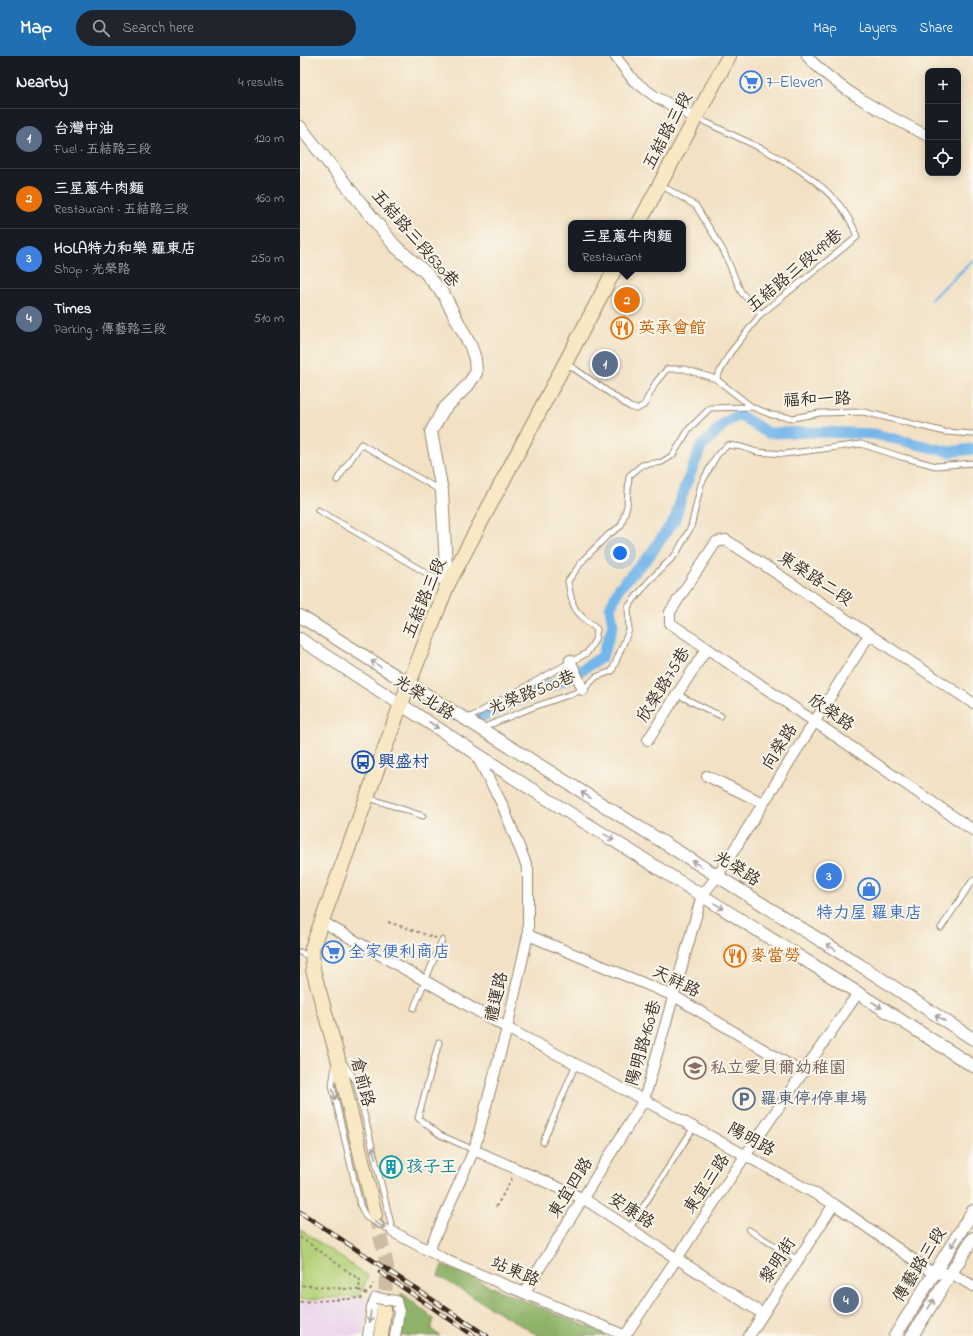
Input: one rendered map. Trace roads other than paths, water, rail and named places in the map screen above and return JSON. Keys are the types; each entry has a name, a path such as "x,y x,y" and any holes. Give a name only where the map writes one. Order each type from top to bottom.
{"main road":[{"name":"五結路三段","path":"641,220 729,56"},
{"name":"五結路三段","path":"312,959 312,948 321,921 368,797 401,704 447,586 613,272"},
{"name":"倉前路","path":"312,959 313,970 337,1055 375,1215"},
{"path":"381,1336 384,1309"}],"street":[{"path":"615,56 634,81 656,97 696,118"},
{"path":"807,56 816,66 860,98 925,134"},
{"name":"五結路三段630巷","path":"300,127 395,246 425,272 444,295 471,347 475,359 476,373 468,385 443,410 431,432 442,491 447,586"},
{"name":"東榮路二段","path":"670,623 670,612 716,542 726,540 973,703"},
{"name":"光榮北路","path":"300,616 409,685 481,728"},
{"name":"欣榮路","path":"670,623 973,830"},
{"name":"向榮路","path":"702,895 717,877 869,635"},
{"name":"光榮北路","path":"300,639 528,787 702,895"},
{"name":"欣榮路75巷","path":"648,740 707,648"},
{"path":"570,660 584,690"},
{"name":"光榮路","path":"481,728 717,877 860,965 973,1039"},
{"name":"禮運路","path":"429,1250 474,1150 507,1028 528,934 528,869 502,804 474,751"},
{"path":"707,776 763,803"},
{"path":"702,895 973,1066"},
{"name":"陽明路160巷","path":"644,1100 702,895"},
{"name":"陽明路","path":"321,921 507,1028 644,1100 834,1204 934,1274"},
{"name":"天祥路","path":"528,934 674,996 803,1073"},
{"name":"東宜三路","path":"625,1336 745,1156 858,993"},
{"name":"東宜四路","path":"524,1293 584,1199 644,1100"},
{"name":"安康路","path":"474,1150 584,1199 763,1314"},
{"name":"黎明街","path":"749,1336 834,1204"},
{"name":"傳藝路三段","path":"895,1336 973,1211"},
{"name":"站東路","path":"394,1232 448,1261 625,1336"},
{"name":"傳藝路三段","path":"912,1336 973,1238"},
{"path":"934,1274 951,1273 973,1286"},
{"path":"368,1336 372,1297 396,1301 399,1312 395,1336"}],"lane":[{"name":"五結路三段499巷","path":"696,118 803,171 831,195 852,223 857,238 761,314 730,353 716,379"},
{"path":"660,184 696,206 724,252 741,292 761,314"},
{"name":"福和一路","path":"565,362 630,407 637,409 644,405 656,382 667,369 684,369 716,379 752,406 772,415 793,418 820,413 864,412 945,432 973,434"},
{"path":"466,719 570,660 587,653 595,640 597,630 578,616 570,597 568,581 584,559 621,526 627,506 629,476 642,465 662,462 674,455 690,429 710,408 752,406"},
{"path":"337,480 361,444 442,491"},
{"name":"光榮路500巷","path":"481,728 531,708 584,690 596,678 612,671 629,630 628,607 648,582 676,554 691,527 701,484 717,455 728,445 742,446 757,452 784,454 861,444 902,458 936,466 973,463"},
{"path":"318,510 447,586"},
{"path":"678,695 722,716"},
{"path":"368,797 423,816"},
{"path":"941,928 973,880"},
{"path":"414,1008 442,940"},
{"path":"300,952 312,959"},
{"path":"439,1042 418,1118 440,1135 474,1150"},
{"path":"337,1055 332,1085 360,1205 366,1217 394,1232"},
{"path":"337,1055 356,1081 394,1232"},
{"path":"543,1142 576,1064"},
{"path":"629,1229 694,1127"},
{"path":"749,1230 798,1260"}],"waterway":[{"path":"931,299 973,261"},
{"path":"481,717 570,677 602,657 613,625 610,608 619,588 649,556 675,519 683,492 701,447 725,423 739,415 768,433 821,432 874,434 950,452 973,449"}],"tunnel":[{"path":"375,1215 387,1266 384,1309"}],"railway":[{"path":"300,1212 487,1336"},
{"path":"380,1272 474,1336"}],"place":[{"name":"7-Eleven","path":"751,82"},
{"name":"三星蔥牛肉麵","path":"627,300"},
{"name":"英承會館","path":"622,328"},
{"name":"台灣中油","path":"605,364"},
{"name":"興盛村","path":"363,762"},
{"name":"HOLA特力和樂 羅東店","path":"829,876"},
{"name":"特力屋 羅東店","path":"869,889"},
{"name":"全家便利商店","path":"333,952"},
{"name":"麥當勞","path":"735,956"},
{"name":"私立愛貝爾幼稚園","path":"695,1068"},
{"name":"羅東停1停車場","path":"744,1099"},
{"name":"孩子王","path":"391,1167"},
{"name":"Times","path":"846,1300"}]}
